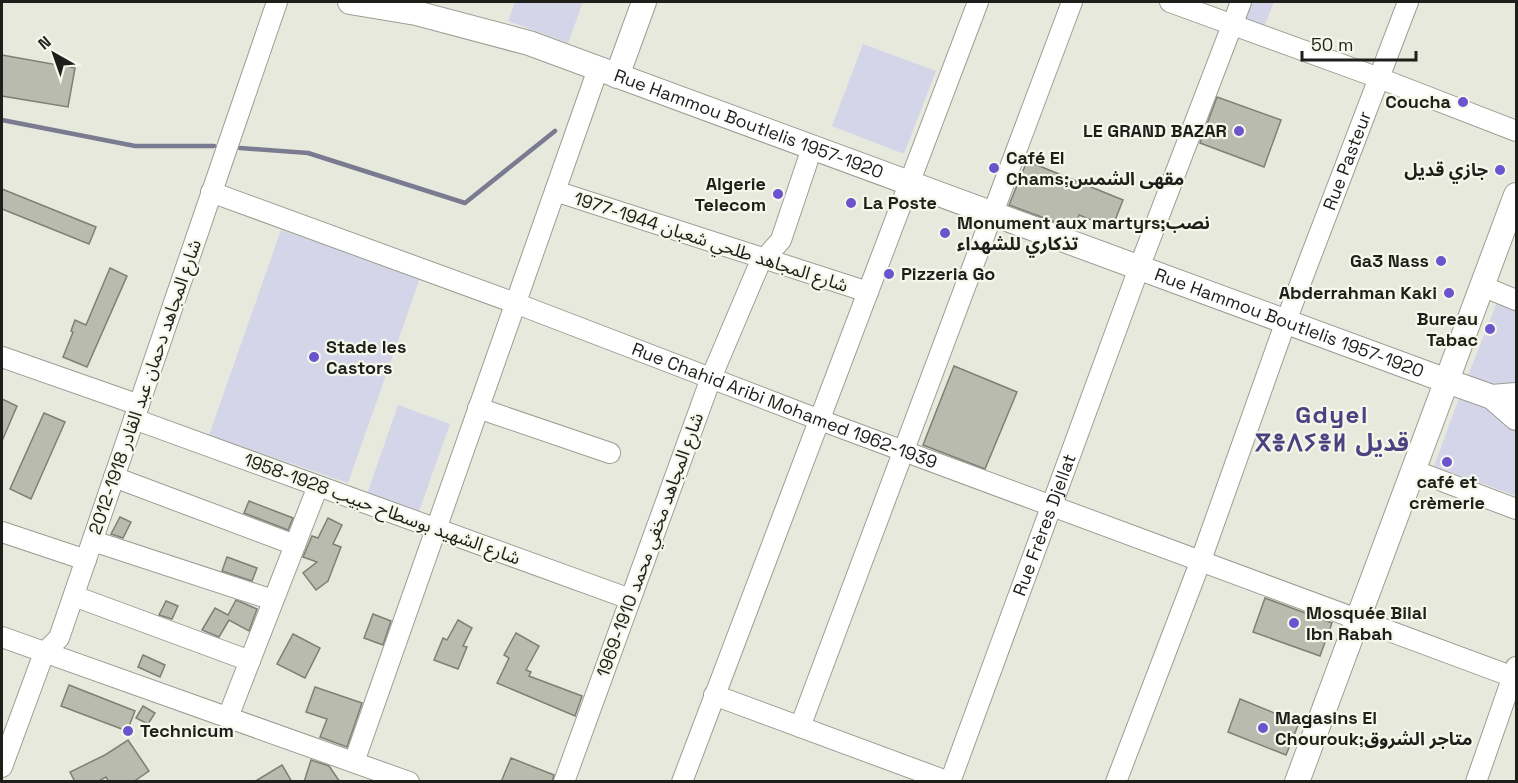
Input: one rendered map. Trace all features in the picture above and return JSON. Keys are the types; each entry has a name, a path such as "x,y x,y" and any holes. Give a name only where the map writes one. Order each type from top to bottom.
{"main road":[{"name":"Rue Hammou Boutlelis 1957-1920","path":"351,2 416,14 529,43 1492,396"},
{"path":"607,72 644,2"},
{"path":"1298,782 1516,195"},
{"path":"1492,396 1516,395"},
{"path":"1492,396 1516,418"}],"street":[{"name":"شارع المجاهد دحمان عبد القادر 1918-2012","path":"2,767 44,653 60,638 277,2"},
{"path":"681,782 978,2"},
{"path":"800,727 1072,2"},
{"path":"1170,2 1379,78 1516,131"},
{"name":"Rue Frères Djellat","path":"950,782 1139,268 1241,2"},
{"name":"Rue Pasteur","path":"1116,782 1201,560 1286,321 1408,2"},
{"path":"354,762 555,191 607,72"},
{"name":"شارع المجاهد مخفي محمد 1910-1969","path":"564,782 711,378 759,265 781,240 812,148"},
{"name":"شارع المجاهد طلحي شعبان 1944-1977","path":"555,191 868,292"},
{"name":"Rue Chahid Aribi Mohamed 1962-1939","path":"212,192 515,303 903,451 1515,674"},
{"path":"1482,286 1516,300"},
{"name":"شارع الشهيد بوسطاح حبيب 1928-1958","path":"2,357 318,486 630,599"},
{"path":"478,408 610,453"},
{"path":"1413,470 1516,509"},
{"path":"114,477 295,545"},
{"path":"228,717 318,486"},
{"path":"2,532 86,560"},
{"path":"93,541 273,600"},
{"path":"74,596 250,661"},
{"path":"2,637 409,782"},
{"path":"1476,782 1515,674"},
{"path":"714,695 950,782"}],"shaded area":[{"path":"515,2 583,2 568,43 508,21"},
{"path":"1252,2 1274,2 1262,32 1243,25"},
{"path":"863,44 936,71 904,154 832,126"},
{"name":"Stade les Castors","path":"281,230 420,278 348,483 209,435"},
{"path":"1499,297 1516,304 1516,390 1495,389 1467,378"},
{"path":"1461,393 1516,426 1516,496 1434,466"},
{"path":"398,405 450,424 418,514 366,497"}],"building":[{"path":"2,55 75,68 68,107 2,96"},
{"name":"LE GRAND BAZAR","path":"1217,97 1281,120 1264,167 1200,143"},
{"path":"1027,161 1123,200 1112,228 1079,215 1074,229 1009,205"},
{"path":"2,189 96,227 89,244 2,209"},
{"path":"110,268 127,276 87,367 63,357 75,320 86,325"},
{"path":"954,366 1017,392 985,469 923,445"},
{"path":"2,399 17,406 2,441"},
{"path":"44,413 65,422 31,499 10,489"},
{"path":"249,501 293,518 288,530 244,513"},
{"path":"120,517 131,522 123,538 111,534"},
{"path":"328,518 342,525 333,544 341,547 328,581 316,590 303,573 317,562 303,557 312,536 318,538"},
{"path":"227,557 257,568 252,581 222,571"},
{"name":"Mosquée Bilal Ibn Rabah","path":"1265,598 1332,623 1320,656 1253,632"},
{"path":"236,600 257,609 249,631 229,620 219,637 202,630 215,608 228,615"},
{"path":"166,601 178,606 172,619 159,615"},
{"path":"373,614 391,621 383,645 364,638"},
{"path":"458,620 472,628 463,646 467,647 458,669 434,660 443,638 447,640"},
{"path":"516,633 539,646 526,670 531,672 529,676 582,696 575,716 497,683 509,658 504,655"},
{"path":"293,634 320,648 305,678 277,664"},
{"path":"143,655 165,665 160,677 138,667"},
{"path":"69,685 135,711 127,731 61,706"},
{"path":"315,687 362,703 347,747 320,737 327,719 306,712"},
{"name":"Magasins El Chourouk;متاجر الشروق","path":"1240,699 1299,723 1286,755 1228,732"},
{"path":"143,706 155,713 148,724 136,718"},
{"path":"128,740 149,771 133,782 109,782 106,777 97,782 75,782 70,772 105,755"},
{"path":"511,758 554,775 552,782 501,782"},
{"path":"311,760 329,766 340,782 304,782"},
{"path":"282,765 292,782 254,782"}],"waterway":[{"path":"2,120 135,146 214,146"},
{"path":"240,148 308,153 465,203 555,131"}],"place":[{"name":"Coucha","path":"1463,102"},
{"name":"LE GRAND BAZAR","path":"1239,131"},
{"name":"Café El Chams;مقهى الشمس","path":"994,168"},
{"name":"جازي قديل","path":"1500,170"},
{"name":"Algerie Telecom","path":"778,194"},
{"name":"La Poste","path":"851,203"},
{"name":"Monument aux martyrs;نصب تذكاري للشهداء","path":"945,233"},
{"name":"Ga3 Nass","path":"1441,261"},
{"name":"Pizzeria Go","path":"889,274"},
{"name":"Abderrahman Kaki","path":"1449,293"},
{"name":"Bureau Tabac","path":"1490,329"},
{"name":"Stade les Castors","path":"314,357"},
{"name":"café et crèmerie","path":"1447,462"},
{"name":"Mosquée Bilal Ibn Rabah","path":"1294,623"},
{"name":"Magasins El Chourouk;متاجر الشروق","path":"1263,728"},
{"name":"Technicum","path":"128,731"}],"district":[{"name":"Gdyel ⴳⴻⴷⵢⴻⵍ قديل","path":"1332,429"}]}
